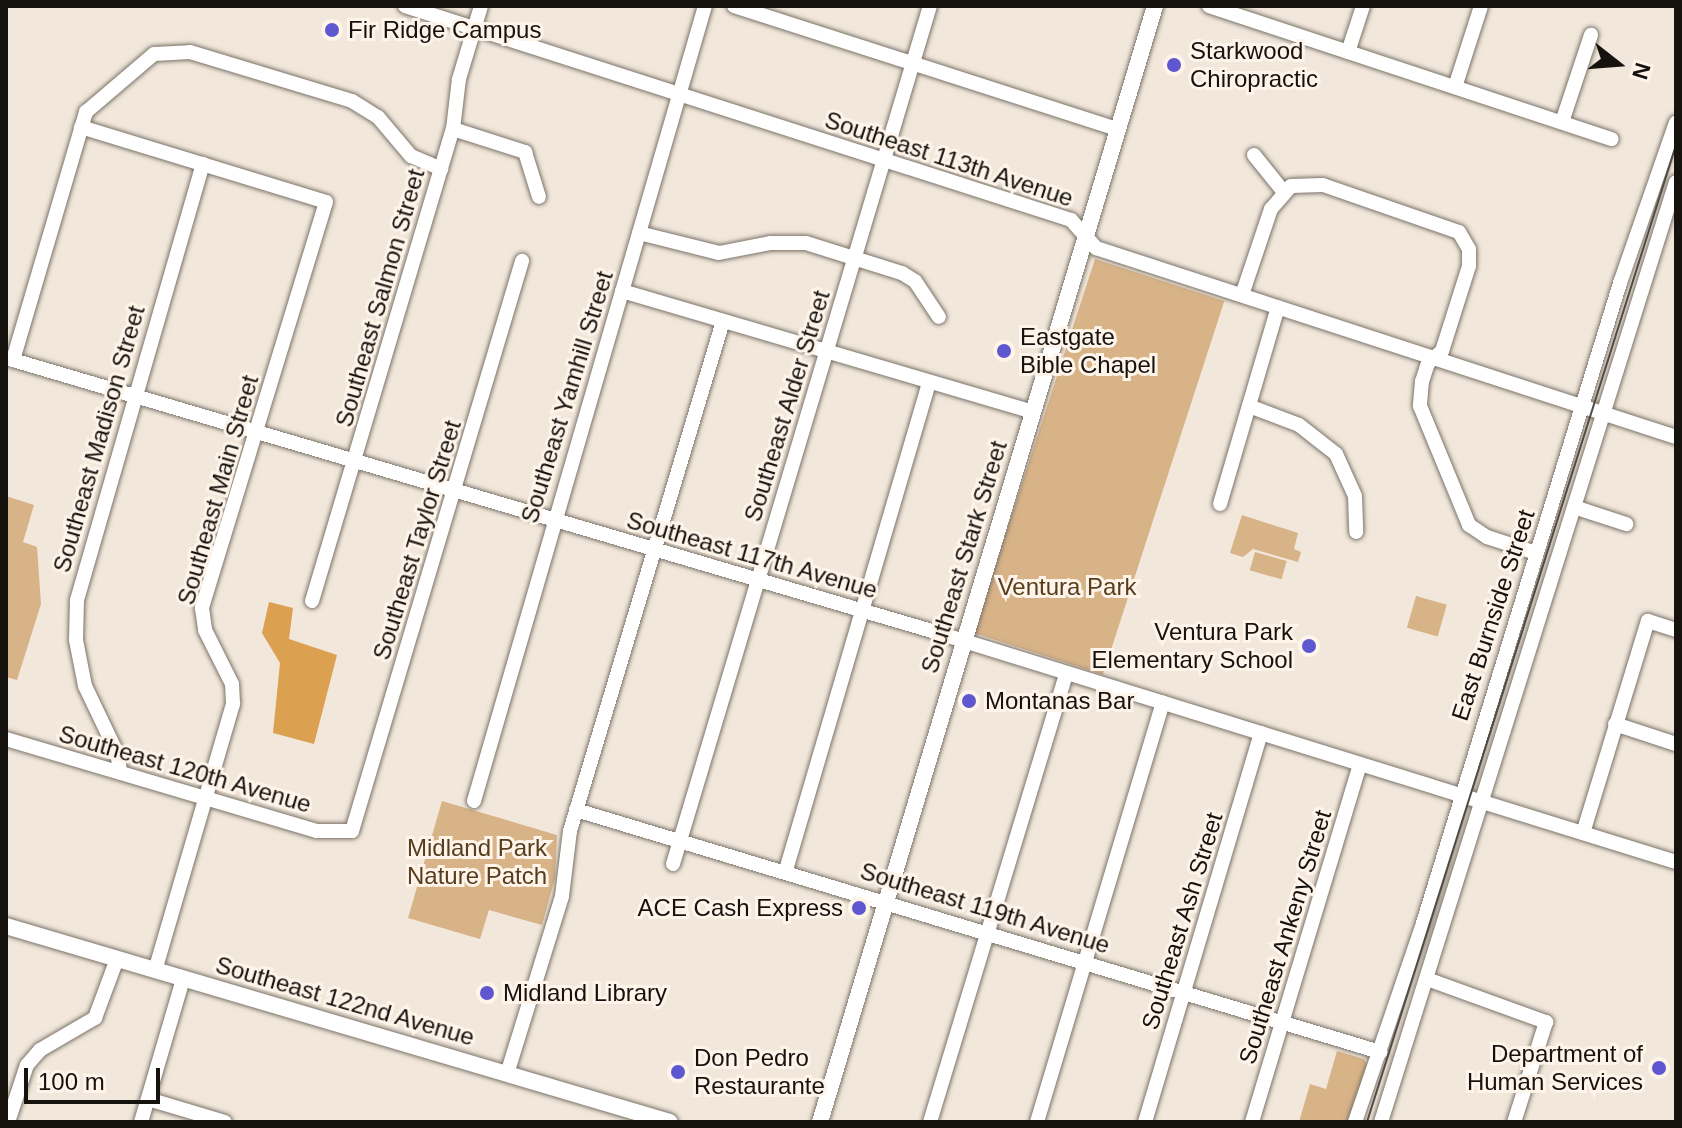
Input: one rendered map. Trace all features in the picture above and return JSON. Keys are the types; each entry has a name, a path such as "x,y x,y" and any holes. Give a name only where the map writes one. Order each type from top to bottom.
{"main road":[{"name":"Southeast Stark Street","path":"820,1122 1084,234 1155,6"},
{"name":"Southeast 122nd Avenue","path":"6,926 670,1122"}],"street":[{"name":"Southeast 113th Avenue","path":"405,6 1071,220 1096,248 1676,437"},
{"name":"Southeast Salmon Street","path":"312,601 453,129 459,79 481,6"},
{"name":"Southeast Yamhill Street","path":"474,801 705,6"},
{"path":"734,6 1116,129"},
{"name":"Southeast Alder Street","path":"673,864 930,6"},
{"path":"1209,6 1612,139"},
{"path":"1348,52 1363,6"},
{"path":"1455,87 1481,6"},
{"path":"1562,122 1591,35"},
{"path":"10,359 81,127 94,102 154,54 190,52 352,101 378,117 411,156 441,169"},
{"name":"East Burnside Street","path":"1355,1122 1380,1052 1582,406 1676,122"},
{"path":"81,127 203,164"},
{"path":"453,129 525,152 539,197"},
{"path":"1254,155 1283,191"},
{"name":"Southeast Main Street","path":"155,970 233,704 232,684 205,630 202,608 326,202 203,164"},
{"name":"Southeast Madison Street","path":"120,771 117,753 85,686 76,620 84,563 203,164"},
{"path":"1242,295 1283,191 1308,182 1447,224 1465,239 1469,266 1442,351 1434,358 1422,381 1420,406 1463,517 1487,537 1536,553"},
{"name":"East Burnside Street","path":"1381,1122 1607,414 1676,182"},
{"path":"639,233 719,253 789,241 855,257 915,281 939,317"},
{"name":"Southeast Taylor Street","path":"352,831 522,261"},
{"path":"622,291 1032,412"},
{"path":"1220,504 1278,307"},
{"path":"507,1074 562,896 576,810 723,321"},
{"name":"Southeast 117th Avenue","path":"10,359 964,640 1676,862"},
{"path":"786,870 929,383"},
{"path":"1249,406 1299,425 1336,454 1355,496 1356,532"},
{"path":"1577,508 1626,524"},
{"path":"1583,833 1648,621 1676,630"},
{"path":"930,1122 1066,673"},
{"path":"1037,1122 1163,703"},
{"path":"1615,724 1676,744"},
{"name":"Southeast Ash Street","path":"1145,1122 1261,733"},
{"name":"Southeast 120th Avenue","path":"6,739 317,831 352,831"},
{"name":"Southeast Ankeny Street","path":"1252,1122 1360,764"},
{"name":"Southeast 119th Avenue","path":"576,810 886,900 1380,1052"},
{"path":"8,1122 27,1065 40,1050 95,1018 117,959"},
{"path":"141,1122 183,979"},
{"path":"1427,979 1546,1022 1514,1122"},
{"path":"148,1099 225,1122"}],"green space":[{"name":"Ventura Park","path":"1095,259 1224,301 1103,675 974,633"},
{"path":"6,496 34,505 23,542 37,547 41,604 17,680 6,677"},
{"path":"1242,515 1298,533 1294,549 1301,552 1298,562 1253,549 1243,557 1230,553"},
{"path":"1255,552 1287,561 1281,579 1250,570"},
{"path":"1416,596 1447,605 1438,637 1407,628"},
{"name":"Midland Park Nature Patch","path":"442,801 557,835 555,878 542,925 489,910 480,939 408,918"},
{"path":"1337,1051 1364,1059 1367,1065 1348,1122 1299,1122 1310,1084 1326,1089"}],"shaded area":[{"path":"269,602 293,608 289,639 337,655 314,744 273,733 280,663 262,633"}],"tram line":[{"path":"1367,1122 1676,145"}],"place":[{"name":"Fir Ridge Campus","path":"332,30"},
{"name":"Starkwood Chiropractic","path":"1174,65"},
{"name":"Eastgate Bible Chapel","path":"1004,351"},
{"name":"Ventura Park Elementary School","path":"1309,646"},
{"name":"Montanas Bar","path":"969,701"},
{"name":"ACE Cash Express","path":"859,908"},
{"name":"Midland Library","path":"487,993"},
{"name":"Department of Human Services","path":"1659,1068"},
{"name":"Don Pedro Restaurante","path":"678,1072"}]}
